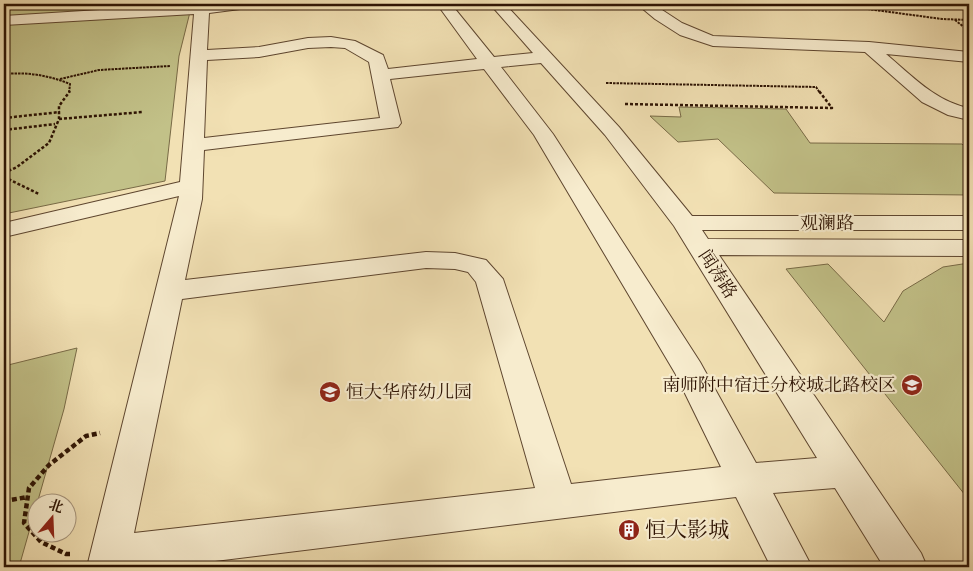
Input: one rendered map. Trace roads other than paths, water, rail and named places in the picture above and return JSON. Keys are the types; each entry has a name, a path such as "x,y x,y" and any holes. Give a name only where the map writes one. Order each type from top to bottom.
{"street":[{"path":"4,8 75,4"},
{"path":"4,20 248,4"},
{"path":"444,4 544,134 689,370 792,567"},
{"name":"闻涛路","path":"501,4 545,57 612,131 685,223 907,567"},
{"path":"644,4 683,31 714,41 868,47 969,57"},
{"path":"202,6 190,199 108,561 558,502 747,480 846,471"},
{"path":"194,145 391,123 376,59 349,44 308,43 259,52 199,58"},
{"path":"868,47 927,97 945,108 969,114"},
{"path":"380,75 545,57"},
{"path":"4,230 191,186"},
{"name":"观澜路","path":"685,223 969,223"},
{"path":"701,247 969,248"},
{"path":"170,291 426,260 455,261 477,266 489,279 558,502"}],"place":[{"name":"南师附中宿迁分校城北路校区","path":"912,385"},
{"name":"恒大华府幼儿园","path":"330,392"},
{"name":"恒大影城","path":"629,530"}]}
